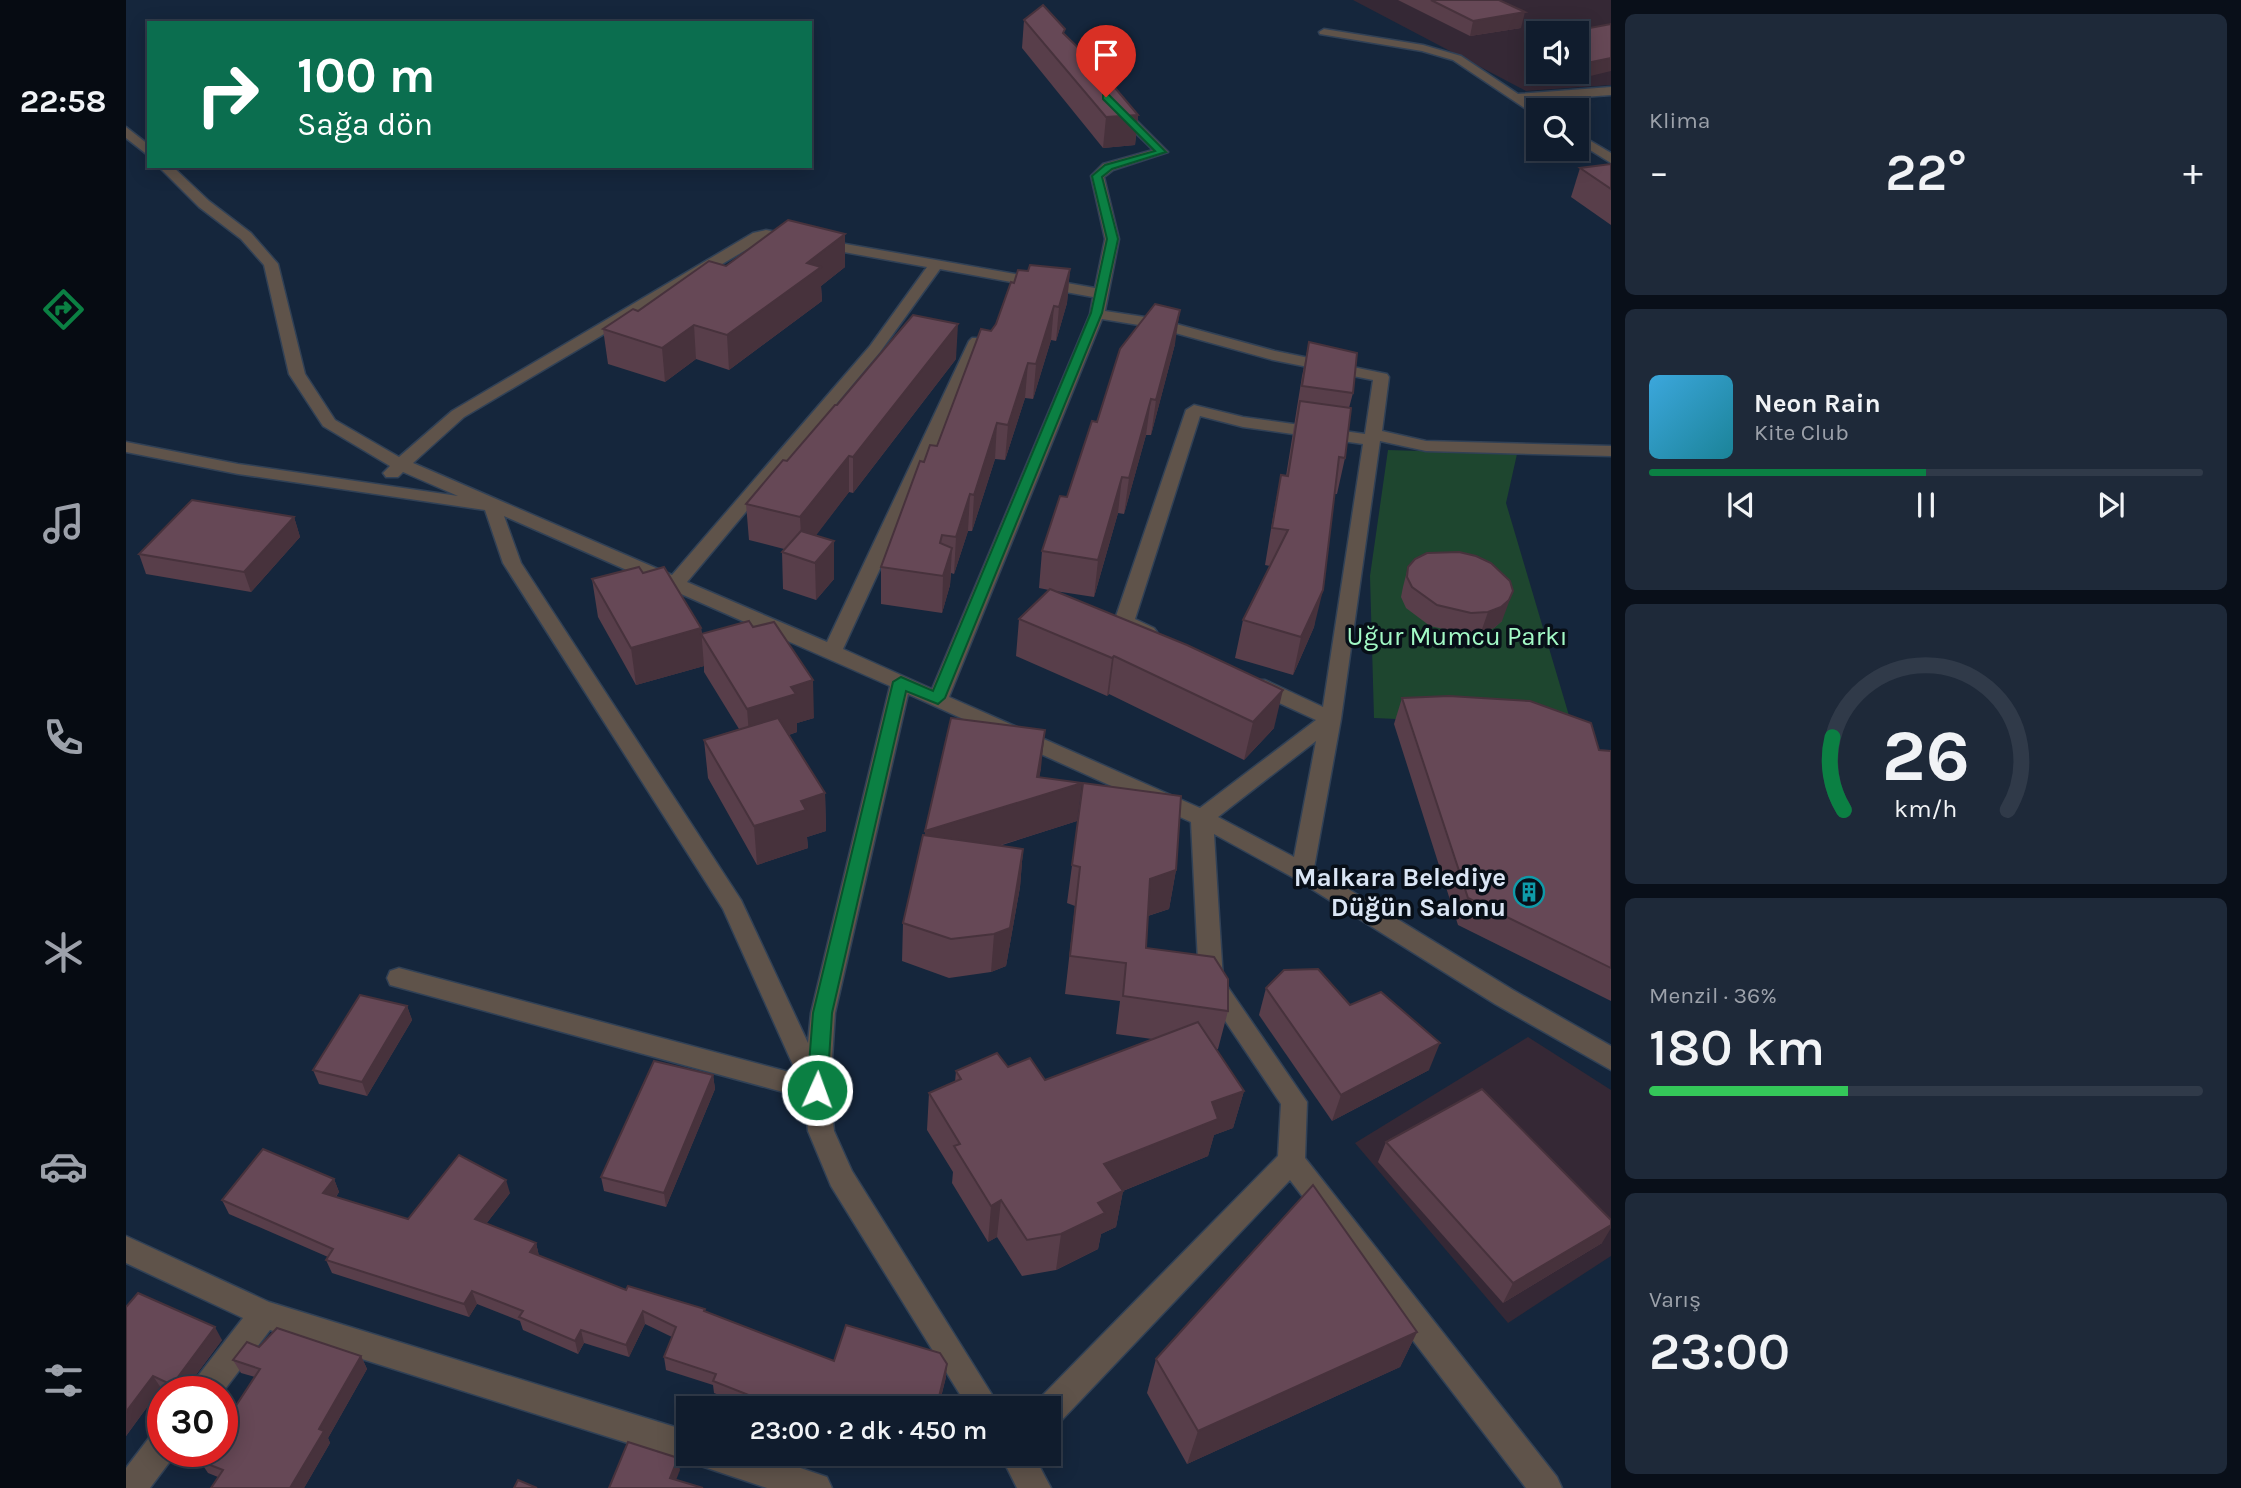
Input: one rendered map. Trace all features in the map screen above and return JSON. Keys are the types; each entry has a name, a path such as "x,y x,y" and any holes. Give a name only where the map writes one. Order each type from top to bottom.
{"street":[{"path":"1324,32 1423,48 1457,58 1526,105"},
{"path":"1515,98 1611,90"},
{"path":"938,698 1097,313 1112,239 1097,176 1108,167 1162,152 1106,97"},
{"path":"126,131 147,150"},
{"path":"1589,145 1611,159"},
{"path":"166,168 204,204 246,236 271,264 298,374 329,423 401,466 938,698 1202,818 1302,872 1504,997 1611,1059"},
{"path":"373,489 458,414 758,236 766,234 935,266 1007,275 1101,294"},
{"path":"675,584 875,349 935,266"},
{"path":"1097,313 1158,324 1273,355 1381,377 1331,719 1302,872"},
{"path":"832,652 977,341"},
{"path":"1160,639 1124,622 1195,410 1243,422 1426,446 1611,451"},
{"path":"126,447 238,469 492,506"},
{"path":"492,506 512,564 733,906 817,1090"},
{"path":"1246,679 1331,719"},
{"path":"901,682 823,1013 817,1090 821,1131 841,1178 978,1396"},
{"path":"1202,818 1331,719"},
{"path":"1202,818 1211,982 1293,1102 1291,1161 1546,1488"},
{"path":"399,978 817,1090"},
{"path":"1061,1399 1291,1161"},
{"path":"126,1249 264,1314 676,1443"},
{"path":"216,1376 264,1314"},
{"path":"130,1488 147,1466"},
{"path":"747,1466 816,1488"},
{"path":"1021,1466 1035,1488"}],"shaded area":[{"path":"1353,0 1611,0 1611,85 1526,91"},
{"path":"1528,1037 1611,1090 1611,1256 1508,1323 1355,1143"}],"green space":[{"name":"Uğur Mumcu Parkı","path":"1388,450 1517,454 1506,503 1578,746 1466,722 1374,718 1370,576"}],"building":[{"path":"1431,0 1499,0 1525,12 1473,21"},
{"path":"1043,5 1065,29 1063,33 1094,63 1138,115 1106,117 1024,20"},
{"path":"1611,24 1611,58 1589,63 1589,28"},
{"path":"1611,164 1611,189 1580,168"},
{"path":"788,220 845,234 807,263 821,267 727,335 694,325 662,348 603,329 633,309 638,311 709,261 726,266"},
{"path":"1030,265 1070,269 1059,307 1054,306 1036,364 1028,363 1008,425 997,423 974,495 970,494 956,537 942,535 940,543 952,548 943,576 881,567 920,461 924,462 930,445 937,446 981,329 991,331 1018,270 1028,271"},
{"path":"1155,304 1180,310 1156,400 1151,399 1129,478 1122,477 1098,560 1042,551 1060,496 1067,497 1092,421 1097,422 1120,349"},
{"path":"913,315 958,324 853,457 849,456 800,517 746,504 783,460 787,461 837,405"},
{"path":"1309,342 1357,353 1353,393 1302,386"},
{"path":"1300,401 1351,408 1345,458 1339,457 1323,590 1301,637 1243,620 1288,530 1272,528 1281,475 1288,476"},
{"path":"192,500 294,517 244,572 139,554"},
{"path":"801,531 834,541 815,563 782,552"},
{"path":"1459,552 1491,563 1510,581 1513,591 1509,600 1501,607 1488,612 1471,613 1437,605 1412,587 1407,577 1408,567 1415,559 1427,553"},
{"path":"639,567 643,573 664,567 701,628 631,648 592,579"},
{"path":"1050,589 1187,645 1283,690 1253,722 1114,656 1112,658 1019,619"},
{"path":"749,621 753,627 774,622 813,680 791,687 796,694 747,709 701,634"},
{"name":"Malkara Belediye Düğün Salonu","path":"1449,696 1530,701 1591,723 1599,750 1611,751 1611,968 1468,898 1402,698"},
{"path":"778,718 825,793 801,801 806,810 754,826 704,740"},
{"path":"951,718 1045,730 1037,777 1082,783 925,831"},
{"path":"1083,783 1181,796 1176,870 1150,879 1146,948 1214,957 1228,979 1228,1011 1123,996 1126,963 1070,956 1080,867 1072,865"},
{"path":"923,835 1023,849 1010,928 994,934 951,939 903,923"},
{"path":"1318,969 1350,1005 1381,992 1440,1043 1341,1095 1266,988 1284,970"},
{"path":"360,995 407,1006 362,1082 313,1070"},
{"path":"1198,1022 1244,1091 1212,1102 1218,1119 1104,1164 1123,1191 1098,1203 1105,1213 1061,1234 1027,1240 1001,1200 991,1206 954,1146 960,1144 929,1093 961,1079 956,1071 997,1053 1008,1067 1030,1058 1045,1080"},
{"path":"654,1061 713,1075 664,1193 601,1177"},
{"path":"1482,1089 1611,1220 1611,1225 1513,1283 1386,1142"},
{"path":"263,1149 334,1179 323,1193 408,1219 459,1155 506,1180 475,1219 536,1243 530,1252 626,1290 628,1286 705,1309 704,1311 834,1361 846,1325 940,1353 947,1364 939,1396 751,1396 713,1381 716,1374 664,1357 676,1327 643,1311 626,1345 581,1330 575,1341 519,1317 523,1311 472,1291 464,1304 326,1260 333,1249 222,1200"},
{"path":"1313,1185 1417,1332 1198,1431 1156,1359"},
{"path":"138,1293 215,1327 179,1376 147,1376 147,1384 126,1412 126,1307"},
{"path":"277,1328 361,1356 319,1429 324,1431 290,1488 211,1488 223,1470 215,1467 238,1467 238,1403 260,1369 233,1360 247,1342 259,1347"},
{"path":"628,1442 676,1457 670,1478 703,1488 609,1488"},
{"path":"518,1480 537,1488 514,1488"}],"place":[{"name":"Malkara Belediye Düğün Salonu","path":"1529,892"}],"route":[{"path":"817,1090 823,1013 901,682 938,698 1097,313 1112,239 1097,176 1108,167 1162,152 1106,97"}]}
